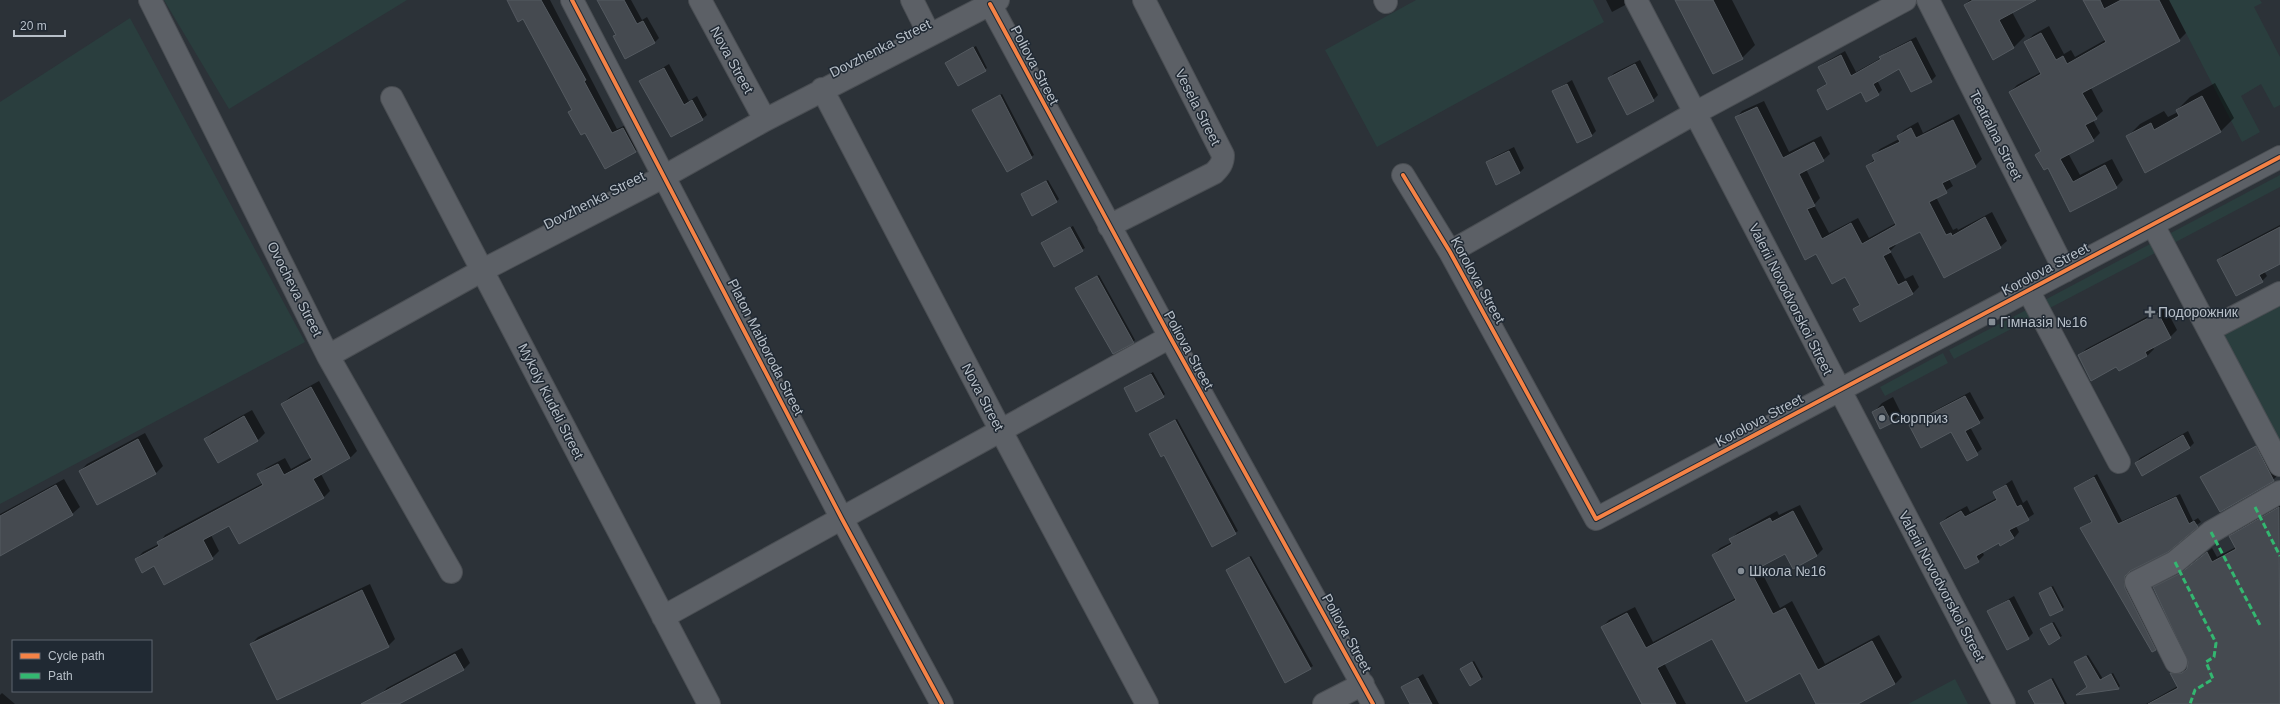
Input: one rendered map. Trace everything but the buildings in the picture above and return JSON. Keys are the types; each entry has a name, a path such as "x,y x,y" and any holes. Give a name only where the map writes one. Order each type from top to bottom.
{"street":[{"name":"Ovocheva Street","path":"150,0 328,356 451,572"},
{"name":"Platon Maiboroda Street","path":"572,0 665,176 842,519 942,704"},
{"name":"Nova Street","path":"700,0 765,120"},
{"path":"912,0 929,34"},
{"name":"Vesela Street","path":"1109,226 1214,173 1223,160 1222,155 1144,0"},
{"name":"Valerii Novodvorskoi Street","path":"1636,0 2004,704"},
{"path":"1450,252 1695,113 1905,0"},
{"name":"Teatralna Street","path":"1928,0 2065,271"},
{"name":"Dovzhenka Street","path":"328,356 484,270 665,176 822,89 994,2"},
{"name":"Poliova Street","path":"994,2 1109,226 1374,704"},
{"name":"Nova Street","path":"822,89 1001,431 1147,704"},
{"name":"Mykoly Kudeli Street","path":"392,98 484,270 662,618 709,704"},
{"name":"Korolova Street","path":"1403,175 1450,252 1596,519 2280,157"},
{"path":"2153,224 2280,465"},
{"path":"2028,290 2119,462"},
{"path":"2209,330 2280,293"},
{"path":"662,618 1170,338"},
{"path":"2176,662 2136,582 2175,562 2211,532 2280,492"},
{"path":"1324,704 1363,684"}],"green space":[{"path":"164,0 407,0 229,109"},
{"path":"1416,0 1593,0 1604,22 1377,147 1325,50"},
{"path":"2169,0 2260,0 2262,3 2254,7 2280,57 2280,105 2274,108 2261,84 2241,96 2260,132 2242,142"},
{"path":"130,18 305,342 0,504 0,102"},
{"path":"2280,175 2280,187 2172,244 2167,235"},
{"path":"2152,243 2157,252 2046,310 2041,302"},
{"path":"2280,301 2280,455 2217,335"},
{"path":"2032,307 2036,316 1954,359 1949,350"},
{"path":"1943,353 1948,363 1885,396 1880,387"},
{"path":"1955,679 1968,704 1908,704"}],"marked path":[{"path":"2255,507 2280,556"},
{"path":"2211,532 2260,625"},
{"path":"2175,562 2216,643 2214,657 2206,662 2213,679 2195,690 2190,704"}],"cycle path":[{"path":"572,0 842,519 942,704"},
{"path":"990,4 1170,337 1373,704"},
{"path":"1403,175 1450,252 1596,519 2280,157"}],"place":[{"name":"Подорожник","path":"2150,312"},
{"name":"Гімназія №16","path":"1992,322"},
{"name":"Сюрприз","path":"1882,418"},
{"name":"Школа №16","path":"1741,571"}]}
